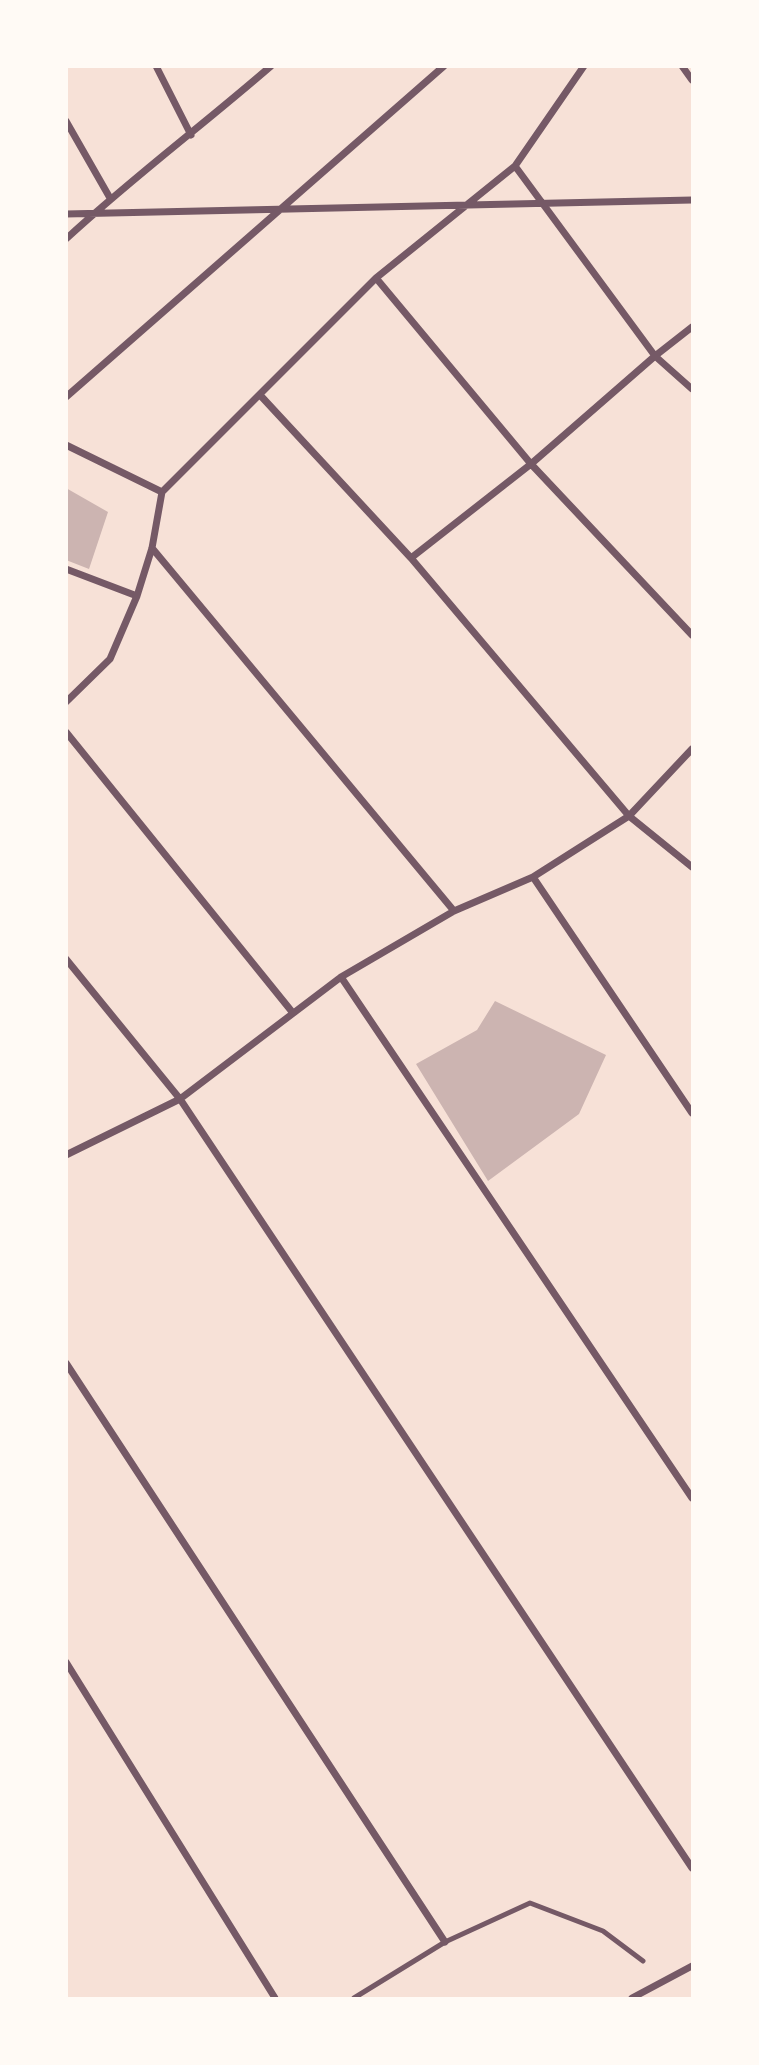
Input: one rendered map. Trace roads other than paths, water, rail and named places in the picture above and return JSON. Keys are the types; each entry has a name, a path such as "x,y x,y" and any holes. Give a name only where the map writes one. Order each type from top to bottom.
{"street":[{"path":"156,66 191,135"},
{"path":"66,239 110,198 191,135 271,66"},
{"path":"66,397 443,66"},
{"path":"66,702 110,659 137,596 152,548 162,492 376,278 515,166 584,66"},
{"path":"682,66 692,80"},
{"path":"66,121 110,198"},
{"path":"515,166 655,356 692,389"},
{"path":"66,214 692,200"},
{"path":"376,278 531,464 692,635"},
{"path":"411,558 531,464 692,327"},
{"path":"260,395 411,558 629,816 692,867"},
{"path":"66,445 162,492"},
{"path":"152,548 454,911"},
{"path":"66,569 137,596"},
{"path":"66,732 293,1013"},
{"path":"66,1155 180,1099 341,977 454,911 533,877 629,816 692,750"},
{"path":"533,877 692,1113"},
{"path":"66,959 180,1099 692,1868"},
{"path":"341,977 692,1499"},
{"path":"66,1363 445,1942"},
{"path":"66,1662 275,1998"},
{"path":"632,1998 692,1966"}],"lane":[{"path":"354,1998 445,1942 530,1903 603,1931 643,1961"}]}
